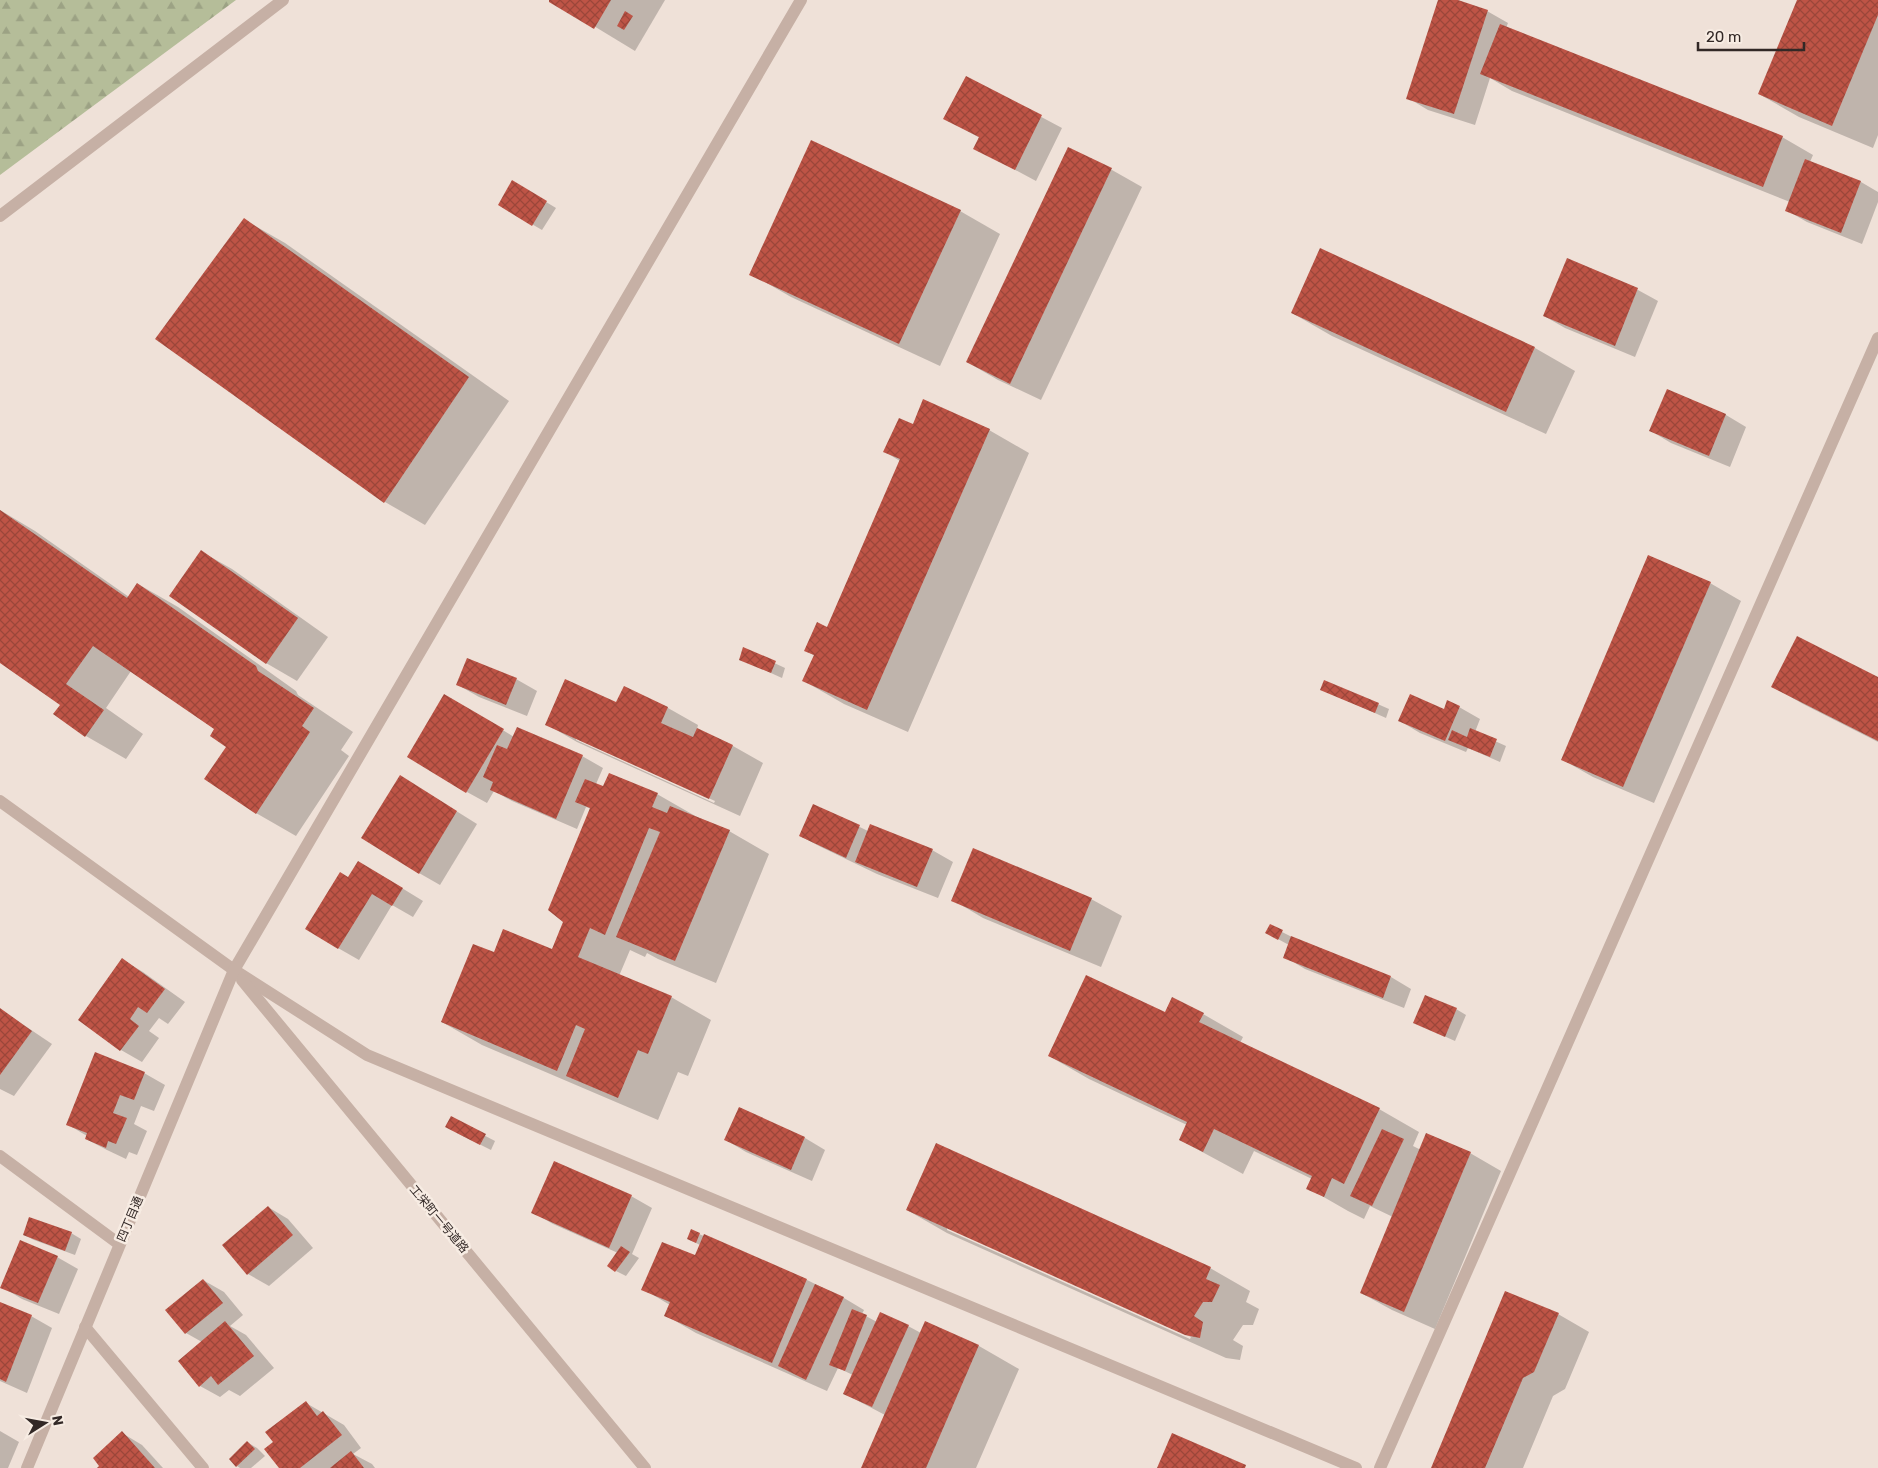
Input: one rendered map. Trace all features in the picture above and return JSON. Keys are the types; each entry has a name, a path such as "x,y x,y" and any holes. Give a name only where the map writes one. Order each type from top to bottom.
{"street":[{"path":"0,216 283,0"},
{"name":"四丁目通","path":"26,1468 234,970 801,0"},
{"path":"1380,1468 1878,338"},
{"path":"0,802 234,970 367,1055 1356,1468"},
{"name":"工栄町一号道路","path":"234,970 645,1468"},
{"path":"1,1158 120,1244"},
{"path":"85,1327 203,1468"}],"green space":[{"path":"0,0 236,0 0,175"}],"building":[{"path":"549,0 611,0 594,29 549,2"},
{"path":"1438,0 1458,0 1488,10 1454,114 1406,99"},
{"path":"1797,0 1878,0 1878,15 1832,126 1758,94"},
{"path":"625,11 633,16 624,30 617,26"},
{"path":"1500,24 1783,136 1763,187 1480,74"},
{"path":"966,76 1042,115 1015,170 973,149 979,137 943,119"},
{"path":"811,140 961,210 899,344 749,275"},
{"path":"1068,147 1112,168 1010,384 966,362"},
{"path":"1805,159 1861,181 1841,233 1785,211"},
{"path":"512,180 547,201 532,226 498,205"},
{"path":"244,218 469,377 384,503 155,339"},
{"path":"1320,248 1535,347 1506,412 1291,313"},
{"path":"1567,258 1638,288 1615,346 1543,316"},
{"path":"1667,389 1726,414 1709,456 1649,431"},
{"path":"923,399 990,429 867,710 802,681 814,655 804,651 817,622 827,627 900,459 883,452 899,418 913,424"},
{"path":"0,510 127,598 137,583 256,666 258,671 314,708 302,726 310,732 256,814 204,779 226,747 210,736 214,729 93,646 66,684 104,710 85,737 53,714 60,705 0,663"},
{"path":"201,550 298,618 266,664 169,596"},
{"path":"1648,555 1711,582 1623,787 1561,760"},
{"path":"1797,636 1878,677 1878,741 1771,687"},
{"path":"743,647 776,661 771,673 739,660"},
{"path":"467,658 517,678 506,705 456,685"},
{"path":"565,679 616,702 624,686 668,707 661,723 693,737 697,728 733,745 709,799 545,725"},
{"path":"1324,680 1379,703 1375,713 1320,690"},
{"path":"444,694 504,729 466,793 407,757"},
{"path":"1410,694 1444,709 1447,700 1460,706 1445,741 1398,721"},
{"path":"517,727 583,755 556,819 490,790 493,782 483,777 497,745 507,749"},
{"path":"1470,728 1497,739 1490,757 1448,740 1452,730 1467,737"},
{"path":"609,773 658,793 652,807 667,813 670,806 730,830 675,961 616,937 660,832 649,828 605,935 590,928 578,957 672,996 648,1054 638,1050 618,1098 566,1076 585,1029 576,1025 557,1071 441,1022 473,944 494,952 503,929 552,949 563,922 548,910 590,808 575,802 585,779 603,786"},
{"path":"400,775 457,811 419,874 361,838"},
{"path":"813,804 860,825 846,858 799,836"},
{"path":"870,824 933,849 917,887 855,862"},
{"path":"973,848 1092,898 1070,951 951,901"},
{"path":"358,861 403,888 392,906 372,894 338,949 305,929 340,872 348,877"},
{"path":"1270,924 1283,930 1278,940 1265,933"},
{"path":"1291,936 1391,976 1383,998 1283,958"},
{"path":"122,958 165,989 147,1013 138,1007 130,1019 139,1026 120,1051 78,1020"},
{"path":"1086,975 1165,1012 1172,997 1204,1013 1199,1022 1380,1108 1344,1184 1332,1178 1324,1197 1306,1189 1312,1176 1214,1129 1203,1152 1179,1140 1187,1122 1048,1056"},
{"path":"1425,995 1457,1008 1445,1037 1413,1023"},
{"path":"0,1008 32,1031 0,1075"},
{"path":"95,1052 145,1072 134,1100 120,1095 113,1113 127,1118 116,1144 108,1141 106,1148 85,1139 87,1133 66,1125"},
{"path":"739,1107 805,1137 791,1170 724,1140"},
{"path":"451,1116 486,1134 480,1145 445,1127"},
{"path":"1382,1129 1404,1139 1372,1206 1350,1196"},
{"path":"1426,1133 1471,1152 1404,1312 1360,1293"},
{"path":"936,1143 1211,1267 1206,1279 1220,1285 1212,1302 1203,1302 1194,1316 1203,1322 1200,1338 1185,1335 906,1210"},
{"path":"554,1161 632,1195 609,1248 531,1213"},
{"path":"268,1206 293,1235 247,1275 222,1245"},
{"path":"29,1217 72,1232 65,1251 23,1235"},
{"path":"691,1229 700,1233 696,1243 687,1239"},
{"path":"704,1234 807,1279 772,1363 664,1316 670,1302 641,1290 662,1242 695,1255"},
{"path":"20,1240 58,1256 38,1303 0,1288"},
{"path":"621,1246 630,1252 615,1272 607,1266"},
{"path":"203,1279 223,1303 185,1334 165,1310"},
{"path":"815,1284 844,1297 806,1380 778,1366"},
{"path":"1505,1291 1559,1313 1534,1372 1523,1378 1485,1468 1431,1468"},
{"path":"0,1302 32,1315 6,1382 0,1379"},
{"path":"852,1309 867,1315 845,1371 829,1365"},
{"path":"880,1312 909,1325 872,1407 843,1394"},
{"path":"225,1321 254,1356 218,1385 211,1376 199,1387 178,1361"},
{"path":"925,1321 979,1345 926,1468 861,1468"},
{"path":"306,1401 317,1416 323,1411 342,1435 300,1468 279,1468 264,1449 273,1442 265,1432"},
{"path":"122,1431 155,1468 97,1468 99,1466 93,1458"},
{"path":"1172,1433 1246,1465 1245,1468 1157,1468"},
{"path":"247,1441 255,1449 236,1467 229,1459"},
{"path":"351,1451 364,1468 330,1468"}]}
